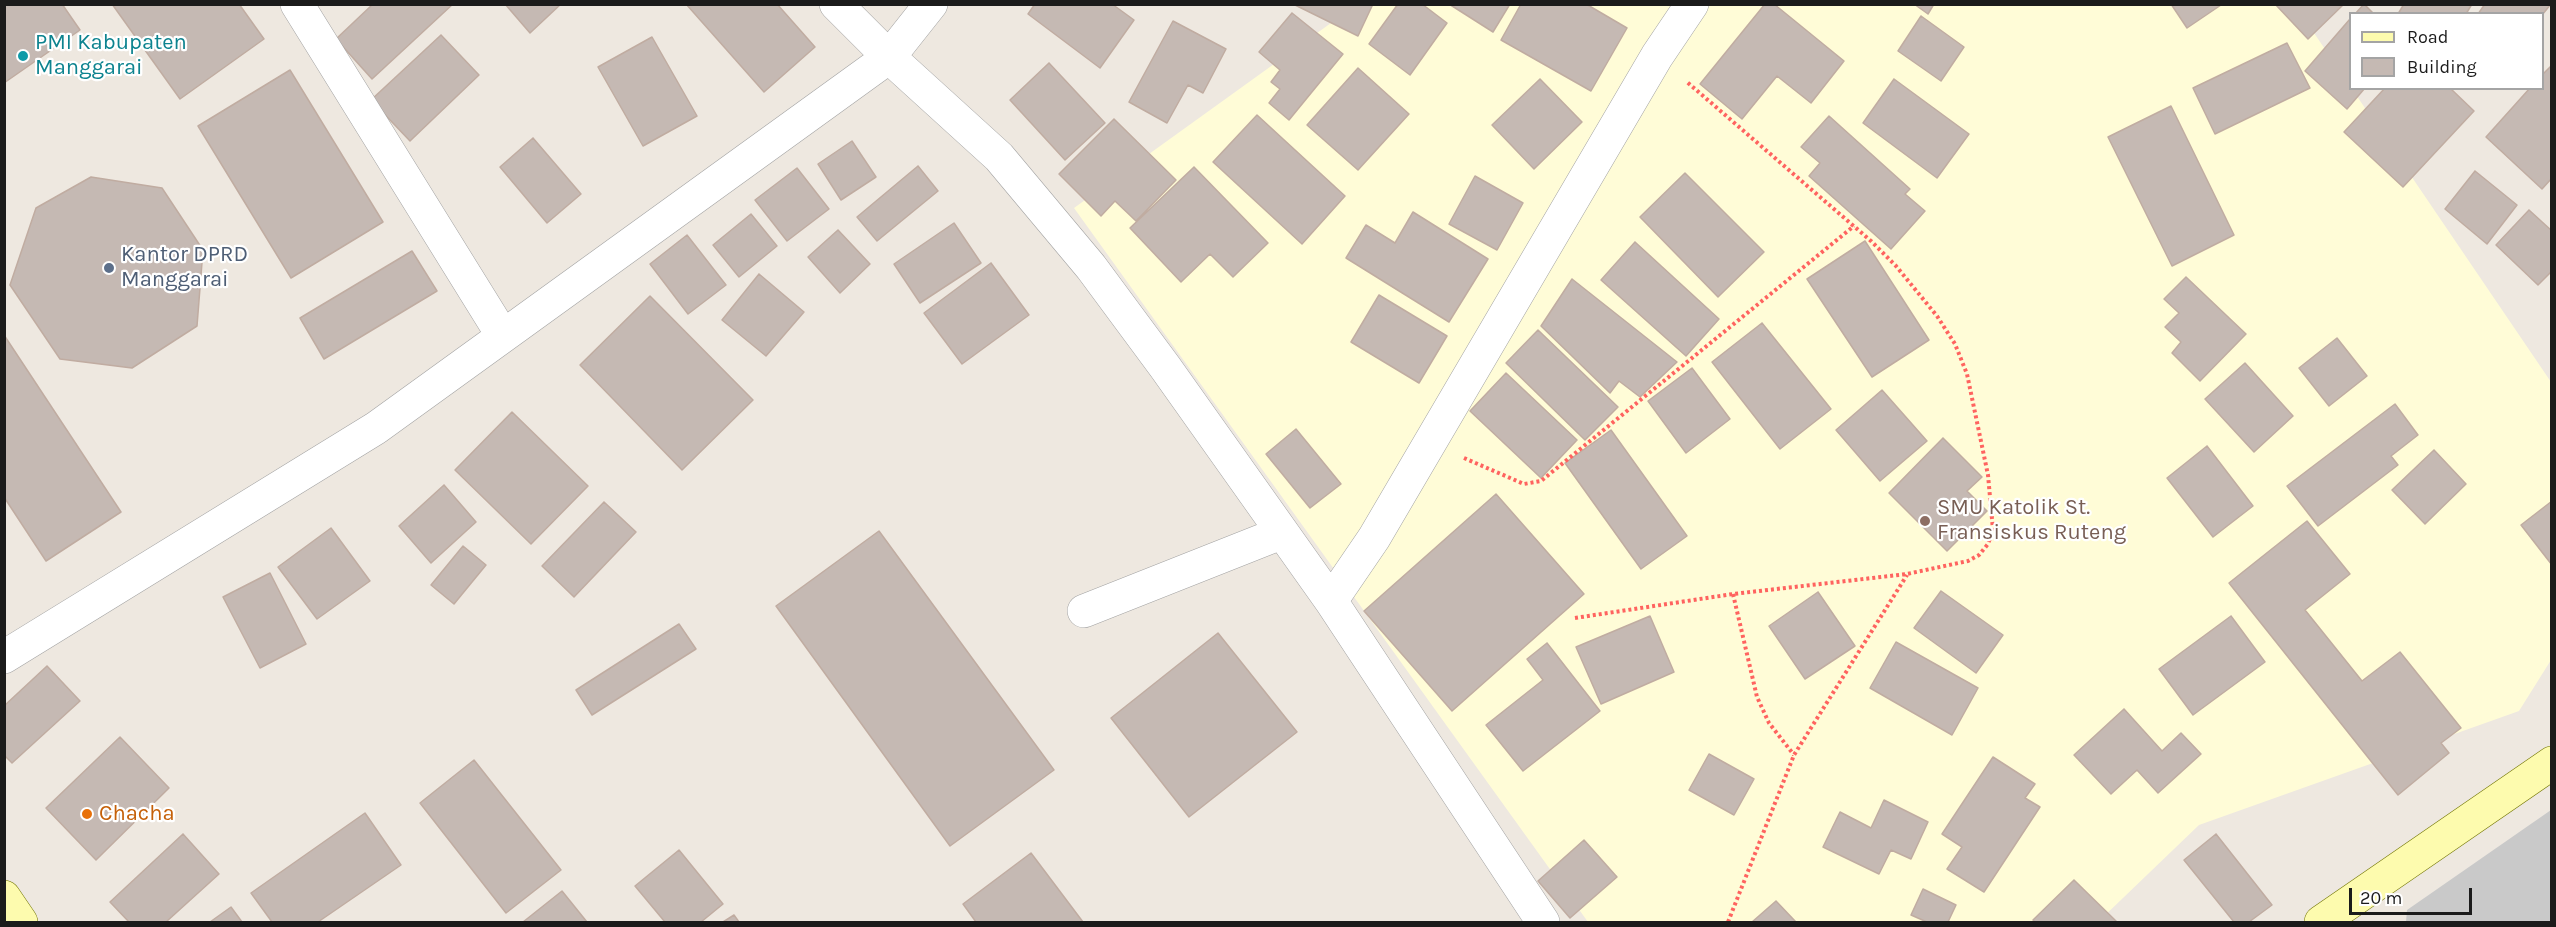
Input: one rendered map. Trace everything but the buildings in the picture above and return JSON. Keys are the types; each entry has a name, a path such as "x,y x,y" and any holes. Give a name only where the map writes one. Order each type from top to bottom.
{"street":[{"path":"297,4 503,336"},
{"path":"836,4 889,57 999,157 1090,267 1165,367 1331,601 1543,922"},
{"path":"4,657 376,428 889,57 931,4"},
{"path":"1331,601 1374,538 1657,56 1692,4"},
{"path":"1084,611 1281,533"},
{"path":"2324,922 2552,763"}],"path":[{"path":"1575,618 1733,594 1907,574 1968,561 1979,555 1988,544 1993,530 1989,475 1967,374 1955,344 1937,316 1896,266 1854,226 1657,56"},
{"path":"1430,443 1524,484 1541,481 1854,226"},
{"path":"1728,922 1794,755 1907,574"},
{"path":"1733,594 1757,697 1769,723 1794,755"}],"shaded area":[{"name":"SMU Katolik St. Fransiskus Ruteng","path":"1356,5 2295,5 2349,85 2349,90 2353,90 2551,382 2551,660 2519,711 2199,825 2098,922 1588,922 1074,208"},
{"path":"2551,810 2551,922 2406,922 2407,910"}],"place":[{"name":"PMI Kabupaten Manggarai","path":"23,56"},
{"name":"Kantor DPRD Manggarai","path":"109,268"},
{"name":"SMU Katolik St. Fransiskus Ruteng","path":"1925,521"},
{"name":"Chacha","path":"87,814"}]}
